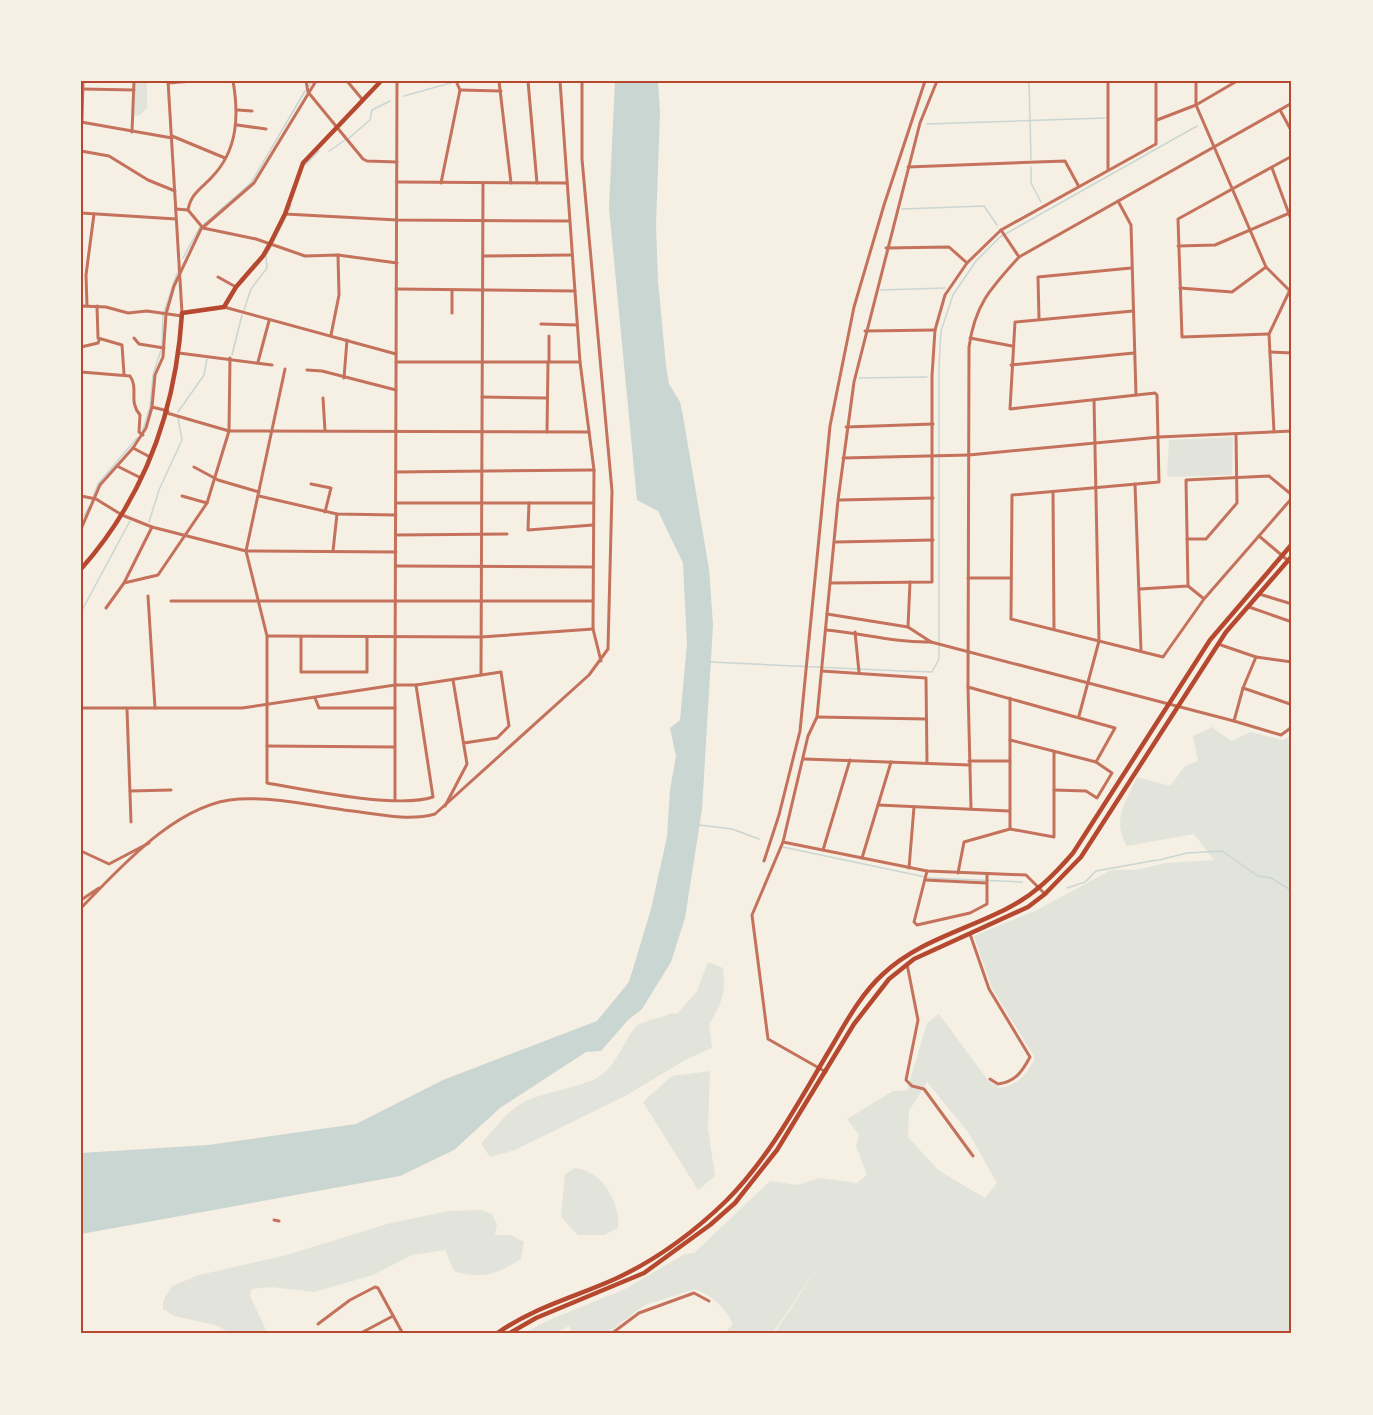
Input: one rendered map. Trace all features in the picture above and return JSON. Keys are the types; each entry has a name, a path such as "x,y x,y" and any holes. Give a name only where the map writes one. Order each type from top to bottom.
{"main road":[{"path":"81,569 122,514 151,457 168,412 179,353 182,314 224,307 236,287 263,256 270,244 285,214 303,163 381,81"},
{"path":"496,1334 539,1309 611,1281 643,1265 705,1220 748,1176 773,1143 851,1014 884,973 910,953 1002,911 1040,887 1080,844 1218,628 1292,544"},
{"path":"508,1334 536,1318 616,1287 644,1273 710,1225 755,1179 777,1150 871,999 889,979 907,964 1028,907 1045,894 1081,857 1218,644 1257,594 1291,560"}],"street":[{"path":"83,81 82,122 172,137 225,158"},
{"path":"132,132 134,81"},
{"path":"81,306 97,306 128,313 147,311 182,314 168,82 193,81"},
{"path":"188,210 195,193 213,177 225,158 237,125 238,110 233,81"},
{"path":"306,81 308,92 367,162 397,162"},
{"path":"81,529 96,499 100,485 143,435 152,407 155,375 164,348 166,314 195,239 203,228 254,183 316,81"},
{"path":"347,81 364,101"},
{"path":"395,799 398,81"},
{"path":"441,183 460,90 456,81"},
{"path":"499,81 511,183"},
{"path":"528,81 537,183"},
{"path":"560,81 580,362 594,470 592,629 601,661"},
{"path":"81,908 150,843 192,812 214,803 239,799 403,816 430,815 444,808 601,661 608,649 612,491 582,159 582,81"},
{"path":"764,861 775,829 800,732 832,415 854,307 884,204 925,81"},
{"path":"826,1072 768,1039 752,915 783,842 808,736 817,717 846,427 865,331 886,248 920,123 937,81"},
{"path":"1108,81 1108,170"},
{"path":"831,583 932,582 932,376 935,330 945,295 967,263 1001,231 1079,185 1156,144 1156,81"},
{"path":"1196,81 1196,105 1266,267 1291,292 1269,334 1274,432"},
{"path":"1156,120 1196,105 1237,81"},
{"path":"83,89 134,90"},
{"path":"460,90 501,91"},
{"path":"971,809 967,651 970,338 979,306 987,292 1019,257 1292,104"},
{"path":"238,110 252,111"},
{"path":"1280,110 1292,132"},
{"path":"237,125 266,129"},
{"path":"81,151 109,156 148,180 175,191"},
{"path":"1269,334 1182,337 1178,219 1292,156"},
{"path":"908,167 1065,161 1079,185"},
{"path":"1272,168 1292,222"},
{"path":"397,182 567,183"},
{"path":"481,675 483,183"},
{"path":"1118,201 1131,225 1136,395"},
{"path":"176,209 188,210 203,228 270,244 305,256 338,255 397,263"},
{"path":"81,213 176,219"},
{"path":"1178,246 1215,245 1290,213"},
{"path":"87,306 86,275 94,214"},
{"path":"285,214 397,219 569,221"},
{"path":"1001,231 1019,257"},
{"path":"886,248 949,247 967,263"},
{"path":"331,335 339,295 338,255"},
{"path":"483,256 571,255"},
{"path":"1180,288 1232,292 1266,267"},
{"path":"1039,319 1038,277 1131,268"},
{"path":"218,277 236,287"},
{"path":"396,289 575,291"},
{"path":"452,313 453,291"},
{"path":"81,347 98,343 97,306"},
{"path":"224,307 396,354"},
{"path":"1133,310 1015,322 1010,409 1094,399 1157,395 1159,482 1012,495 1011,619 1163,657 1204,599 1292,497 1269,476 1186,480 1188,586"},
{"path":"258,362 269,321"},
{"path":"541,324 577,325"},
{"path":"865,331 935,330"},
{"path":"547,432 549,336"},
{"path":"134,338 139,344 164,348"},
{"path":"970,338 1012,346"},
{"path":"99,340 122,345 124,374"},
{"path":"344,378 347,340"},
{"path":"1011,365 1135,352"},
{"path":"1270,352 1292,353"},
{"path":"179,353 230,357 272,365"},
{"path":"124,583 158,575 207,503 229,431 230,357"},
{"path":"396,362 580,362"},
{"path":"285,369 246,551 267,636 267,783 331,794 418,802 434,797 416,685"},
{"path":"307,370 396,390"},
{"path":"81,372 124,374 133,381 133,407 140,415 139,432 143,435"},
{"path":"482,397 547,398"},
{"path":"323,398 325,431"},
{"path":"1079,716 1099,641 1094,399"},
{"path":"152,407 229,431 589,432"},
{"path":"846,427 933,424"},
{"path":"843,458 969,455 1158,437 1292,431"},
{"path":"1187,540 1206,539 1237,503 1236,434"},
{"path":"133,448 151,457"},
{"path":"117,466 141,478"},
{"path":"194,467 215,478 258,494 325,512 396,515"},
{"path":"396,472 594,470"},
{"path":"311,484 331,488 325,512"},
{"path":"1135,484 1142,650"},
{"path":"1053,492 1054,629"},
{"path":"81,496 96,499 122,514 152,526 246,551 396,552"},
{"path":"182,496 207,503"},
{"path":"838,500 933,498"},
{"path":"396,503 593,503"},
{"path":"529,503 528,530 593,525"},
{"path":"332,552 337,514"},
{"path":"106,608 124,583 152,526"},
{"path":"396,534 507,534"},
{"path":"1258,536 1281,555 1291,560"},
{"path":"835,542 933,540"},
{"path":"396,566 592,567"},
{"path":"968,578 1011,578"},
{"path":"908,627 910,582"},
{"path":"1140,589 1188,586 1204,599"},
{"path":"1257,594 1292,604"},
{"path":"148,596 155,708"},
{"path":"171,601 592,601"},
{"path":"1247,606 1292,622"},
{"path":"827,614 908,627 931,642"},
{"path":"267,636 482,637 592,629"},
{"path":"826,630 855,632 905,643 941,644 1281,735 1292,727"},
{"path":"855,632 859,673"},
{"path":"301,637 301,672 367,672 367,637"},
{"path":"1218,644 1256,657 1292,662"},
{"path":"1234,721 1243,688 1256,657"},
{"path":"822,671 926,678 927,763"},
{"path":"81,708 268,705 395,685 416,685 501,672 509,726 497,738 464,743"},
{"path":"444,808 466,764 453,680"},
{"path":"968,687 1079,716 1115,728 1096,762"},
{"path":"1243,688 1291,704"},
{"path":"315,698 319,708 394,708"},
{"path":"1010,698 1010,829"},
{"path":"127,709 131,822"},
{"path":"817,717 926,719"},
{"path":"1010,740 1096,762 1112,773 1097,798 1086,791 1054,790"},
{"path":"267,746 394,747"},
{"path":"958,873 964,842 1010,829 1054,837 1054,751"},
{"path":"803,759 927,763 1010,760"},
{"path":"823,850 850,760"},
{"path":"862,858 891,762"},
{"path":"130,791 171,790"},
{"path":"878,805 1009,811"},
{"path":"909,868 914,807"},
{"path":"81,851 109,864 147,842 150,843"},
{"path":"783,842 909,868 926,876 987,879 1026,875 1045,894"},
{"path":"926,876 958,873 987,879"},
{"path":"926,876 914,922 917,925 970,913 987,904 987,879"},
{"path":"81,900 102,886"},
{"path":"970,934 989,989 1030,1057 1023,1071 1009,1083 998,1084 990,1079"},
{"path":"907,964 910,989 918,1020 906,1080 912,1086 924,1089 973,1156"},
{"path":"274,1220 279,1221"},
{"path":"318,1324 350,1300 375,1287 378,1288 403,1334"},
{"path":"611,1334 645,1310 694,1293 709,1301"},
{"path":"359,1334 393,1316"}],"shaded area":[{"path":"135,81 147,81 147,108 140,115 134,116"},
{"path":"615,81 658,81 660,113 656,225 658,282 666,366 669,384 680,402 683,416 709,569 713,625 702,809 685,918 671,962 642,1009 628,1020 601,1051 586,1052 500,1108 454,1150 400,1176 81,1234 81,1153 208,1145 356,1124 443,1080 597,1021 629,982 651,909 667,837 670,790 676,756 670,728 680,720 687,644 683,563 658,511 637,500 609,208"},
{"path":"1233,437 1232,475 1170,477 1167,475 1169,440"},
{"path":"1212,727 1231,741 1251,732 1283,740 1292,735 1292,1334 774,1334 823,1259 772,1334 724,1334 733,1324 730,1318 717,1303 695,1289 645,1305 606,1334 573,1334 569,1326 553,1334 522,1334 549,1320 625,1289 685,1254 694,1253 770,1181 798,1185 819,1178 857,1183 867,1175 856,1146 859,1135 847,1119 893,1091 907,1090 927,1023 939,1014 987,1079 999,1088 1017,1082 1035,1058 992,988 974,936 1037,910 1111,870 1137,870 1165,863 1214,860 1194,834 1127,846 1120,828 1122,811 1137,777 1170,786 1185,766 1198,761 1193,736","holes":["927,1082 968,1132 997,1183 985,1198 938,1170 908,1137 909,1111"]},
{"path":"708,962 723,968 724,976 722,997 709,1024 712,1048 687,1059 627,1095 515,1150 490,1157 481,1144 512,1110 533,1098 587,1082 603,1074 638,1025 672,1013 677,1014 697,991"},
{"path":"710,1071 708,1128 715,1176 698,1190 643,1102 672,1076"},
{"path":"575,1168 594,1175 608,1190 616,1209 618,1228 604,1235 578,1235 561,1217 565,1174"},
{"path":"481,1210 492,1214 497,1224 495,1235 511,1235 524,1242 521,1259 497,1272 473,1275 454,1271 445,1250 412,1255 373,1275 314,1292 271,1287 252,1289 250,1296 268,1334 233,1334 215,1325 174,1316 163,1309 163,1301 172,1286 199,1275 287,1255 387,1224 448,1211"}],"waterway":[{"path":"308,87 312,81"},
{"path":"1029,81 1031,159"},
{"path":"404,96 454,82"},
{"path":"203,225 251,183 305,91"},
{"path":"348,139 370,120 372,110 390,101"},
{"path":"927,124 1105,118"},
{"path":"710,662 932,672 939,659 941,331 953,295 976,261 1000,237 1197,126"},
{"path":"329,151 345,140"},
{"path":"305,165 319,151"},
{"path":"1031,167 1031,183 1041,202"},
{"path":"289,211 291,205"},
{"path":"902,209 984,206 997,225"},
{"path":"273,243 286,217"},
{"path":"183,258 200,227"},
{"path":"244,310 251,289 267,268 266,256 271,247"},
{"path":"164,312 177,273"},
{"path":"881,290 945,288"},
{"path":"162,346 163,315"},
{"path":"232,355 242,315"},
{"path":"142,433 150,407 153,375 161,350"},
{"path":"178,412 204,375 207,359"},
{"path":"859,378 927,377"},
{"path":"149,522 159,490 182,440 178,418"},
{"path":"93,497 98,484 137,438"},
{"path":"84,516 89,507"},
{"path":"81,612 130,521"},
{"path":"699,825 732,829 759,839"},
{"path":"783,847 930,878 1022,882"},
{"path":"1159,860 1187,853 1222,851 1258,876 1271,878 1289,889"},
{"path":"1067,888 1085,882 1096,871 1157,860"}]}
